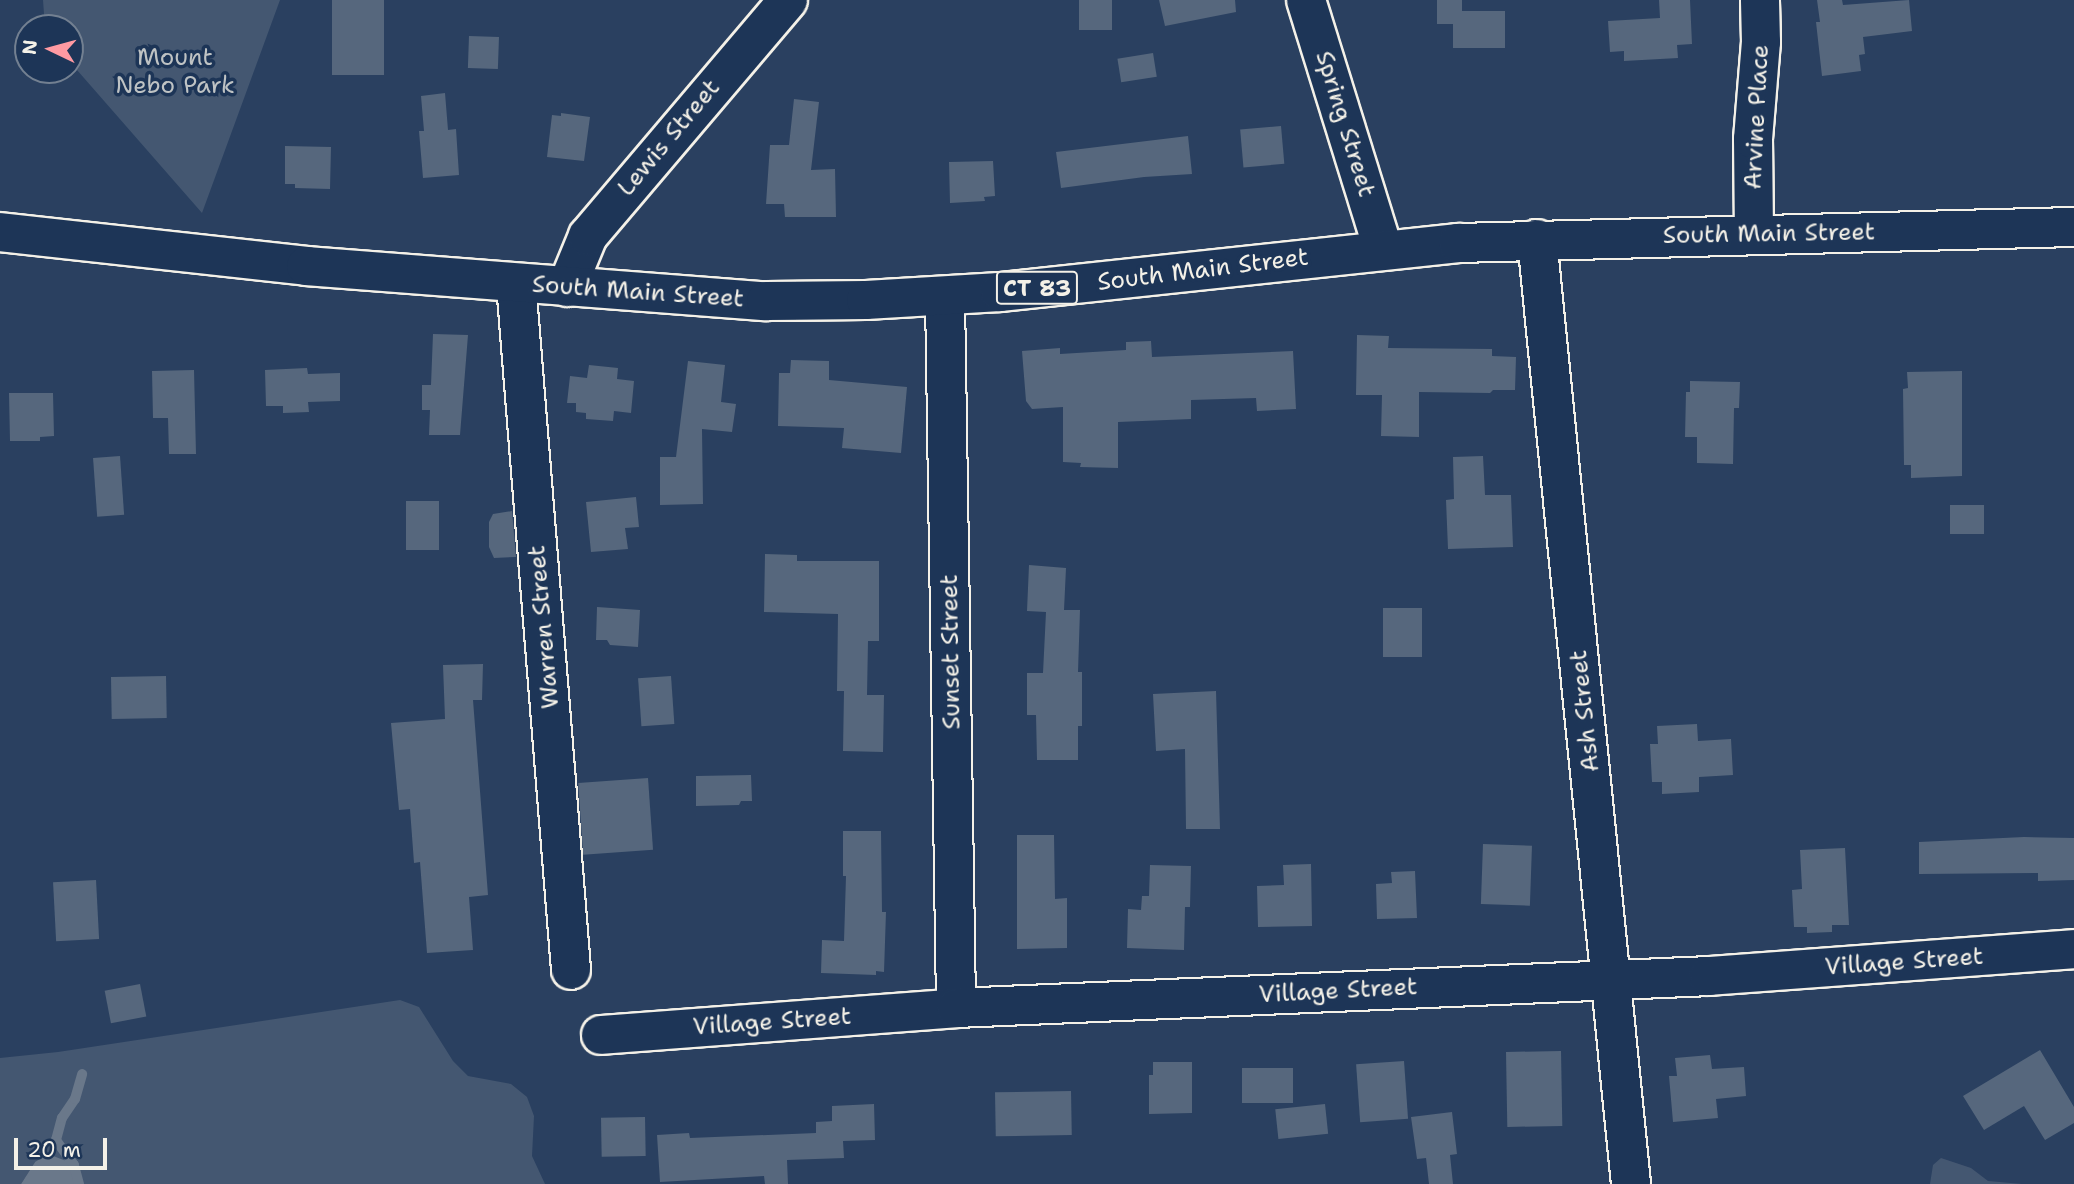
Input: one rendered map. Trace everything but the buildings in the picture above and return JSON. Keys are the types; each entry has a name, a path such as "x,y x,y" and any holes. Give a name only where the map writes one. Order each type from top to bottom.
{"street":[{"name":"Lewis Street","path":"567,287 588,236 788,0"},
{"name":"Spring Street","path":"1306,0 1383,249"},
{"name":"Arvine Place","path":"1754,234 1753,139 1761,42 1760,0"},
{"name":"South Main Street","path":"0,232 306,266 766,301 945,296 1081,284 1383,249 1537,239 2074,227"},
{"name":"Ash Street","path":"1537,239 1631,1184"},
{"name":"Warren Street","path":"516,283 571,970"},
{"name":"Sunset Street","path":"945,296 956,1008"},
{"name":"Village Street","path":"601,1035 956,1008 1612,978 1709,976 2074,950"}],"green space":[{"name":"Mount Nebo Park","path":"43,0 280,0 202,213 84,78 84,14 44,14"},
{"path":"400,1000 419,1007 453,1061 468,1076 511,1084 527,1097 534,1116 532,1156 545,1184 84,1184 74,1164 35,1162 21,1184 0,1184 0,1058 58,1052"},
{"path":"1941,1158 1971,1168 1988,1181 2022,1184 1930,1184 1933,1165"}],"shaded area":[{"path":"48,1154 74,1164 84,1184 21,1184 35,1162"}],"waterway":[{"path":"79,1184 74,1165 56,1140 62,1118 75,1099 82,1074"}]}
